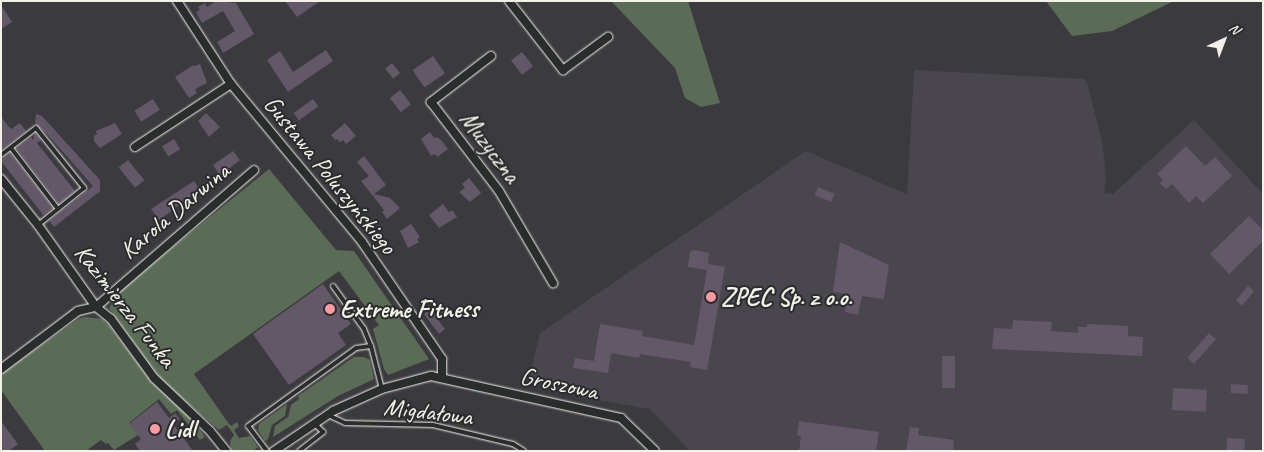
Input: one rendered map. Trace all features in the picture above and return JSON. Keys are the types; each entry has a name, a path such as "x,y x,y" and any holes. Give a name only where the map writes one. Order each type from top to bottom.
{"street":[{"name":"Gustawa Poluszyńskiego","path":"177,1 231,84 362,242 442,359 442,377"},
{"path":"509,1 563,70 608,37"},
{"name":"Muzyczna","path":"491,56 431,102 500,191 553,283"},
{"path":"135,146 231,84"},
{"name":"Karola Darwina","path":"1,369 78,311 96,307 254,170"},
{"name":"Kazimierza Funka","path":"1,179 38,226 96,307 111,318 154,378 210,431 226,451"},
{"path":"274,451 328,415 382,389 431,376 442,377"},
{"name":"Groszowa","path":"442,377 461,384 621,418 655,451"}],"lane":[{"path":"1,155 36,128 84,188 38,226"},
{"path":"11,148 58,209"},
{"path":"333,286 364,329 371,346 382,389"},
{"path":"267,451 248,426 356,348 371,346"},
{"name":"Migdałowa","path":"328,415 345,423 433,426 513,444 524,451"},
{"path":"299,451 323,432 315,424"}],"shaded area":[{"path":"914,70 1084,79 1088,86 1102,141 1106,177 1104,193 1113,194 1194,120 1263,194 1263,451 690,451 650,409 581,397 582,394 528,382 540,333 806,151 907,194"}],"green space":[{"path":"611,1 688,1 720,103 701,107 685,98 675,68"},
{"path":"1046,1 1174,1 1112,31 1072,36"},
{"path":"269,169 336,250 354,251 429,359 388,375 384,369 373,329 379,325 339,271 194,374 229,424 231,426 237,422 239,426 234,430 239,438 250,436 258,447 253,451 231,451 230,441 234,435 227,425 219,430 162,381 109,308 119,291"},
{"path":"85,317 102,319 109,325 151,381 188,414 205,437 200,440 177,410 171,414 159,399 129,423 138,435 114,450 108,443 106,444 101,440 86,451 45,451 1,390 1,374 78,319"},
{"path":"354,357 364,357 370,360 374,379 338,396 273,437 275,426 288,417 291,405 299,399 298,396"},
{"path":"287,404 285,416 272,425 268,439 265,441 258,430 259,424"}],"building":[{"path":"216,1 236,3 254,34 223,53 217,42 235,31 223,11 202,23 196,12 200,10 198,7 205,3 207,7"},
{"path":"285,1 320,1 297,17"},
{"path":"1,5 12,22 1,29"},
{"path":"326,50 333,61 288,92 267,60 280,51 293,72"},
{"path":"522,52 533,66 522,75 511,61"},
{"path":"433,56 445,73 425,88 413,70"},
{"path":"392,63 400,73 393,79 385,69"},
{"path":"200,64 207,83 195,89 197,93 189,98 175,77 193,65"},
{"path":"400,90 411,104 401,112 390,98"},
{"path":"153,99 160,110 141,122 134,111"},
{"path":"313,99 318,106 299,120 294,113"},
{"path":"206,113 220,127 209,137 198,121"},
{"path":"36,114 42,116 100,180 100,193 54,227 49,221 93,186 48,135 35,124"},
{"path":"1,117 11,129 20,123 26,131 1,150"},
{"path":"115,123 122,134 100,148 94,141 94,136 97,134 96,131"},
{"path":"345,123 356,136 346,144 343,140 340,142 337,139 335,140 331,135"},
{"path":"430,132 434,138 437,137 442,141 448,149 437,157 435,154 431,156 421,139"},
{"path":"35,133 41,140 37,143 75,191 59,204 16,148 31,137 33,140"},
{"path":"174,139 180,149 168,156 162,146"},
{"path":"1186,146 1205,166 1215,157 1232,176 1203,203 1196,196 1189,203 1172,184 1166,189 1160,183 1163,180 1157,174"},
{"path":"233,151 240,160 220,176 213,165"},
{"path":"10,153 53,208 44,216 1,161"},
{"path":"364,156 386,185 374,194 390,198 400,208 387,219 382,212 384,210 361,181 369,176 357,162"},
{"path":"128,160 144,180 135,188 119,168"},
{"path":"469,178 481,193 470,202 459,192 465,188 462,184"},
{"path":"194,181 200,190 159,220 151,209"},
{"path":"818,187 835,194 831,202 815,195"},
{"path":"443,204 449,212 452,210 457,217 439,228 429,215"},
{"path":"1249,216 1263,230 1263,241 1229,274 1210,254"},
{"path":"411,224 420,237 417,239 419,242 408,248 400,231"},
{"path":"840,242 889,265 884,299 862,296 858,315 845,312 847,294 833,292"},
{"name":"ZPEC Sp. z o.o.","path":"694,250 709,253 708,264 725,267 707,370 690,367 691,362 640,354 639,358 611,353 608,373 573,368 575,358 594,361 600,324 643,331 642,336 694,345 707,270 688,267 690,252"},
{"path":"323,284 351,324 338,333 346,345 289,385 253,334"},
{"path":"1248,286 1254,291 1242,306 1236,301"},
{"path":"440,302 448,311 438,320 445,329 439,334 424,314"},
{"path":"1013,320 1052,322 1051,331 1078,333 1078,327 1087,327 1087,324 1128,326 1128,336 1143,337 1142,356 992,349 994,328 1012,329"},
{"path":"1209,333 1216,339 1194,364 1187,358"},
{"path":"942,356 955,356 955,388 942,388"},
{"path":"1231,384 1248,385 1248,394 1231,393"},
{"path":"1173,388 1207,390 1206,412 1172,410"},
{"name":"Lidl","path":"157,402 169,418 175,413 180,419 173,424 193,451 140,451 135,444 141,439 129,424"},
{"path":"1,421 18,444 9,451 1,451"},
{"path":"799,421 879,432 876,451 799,451 801,436 797,435"},
{"path":"910,427 919,428 918,435 954,440 953,451 906,451"},
{"path":"1227,438 1245,439 1244,451 1226,451"}],"place":[{"name":"ZPEC Sp. z o.o.","path":"711,297"},
{"name":"Extreme Fitness","path":"330,309"},
{"name":"Lidl","path":"155,429"}]}
